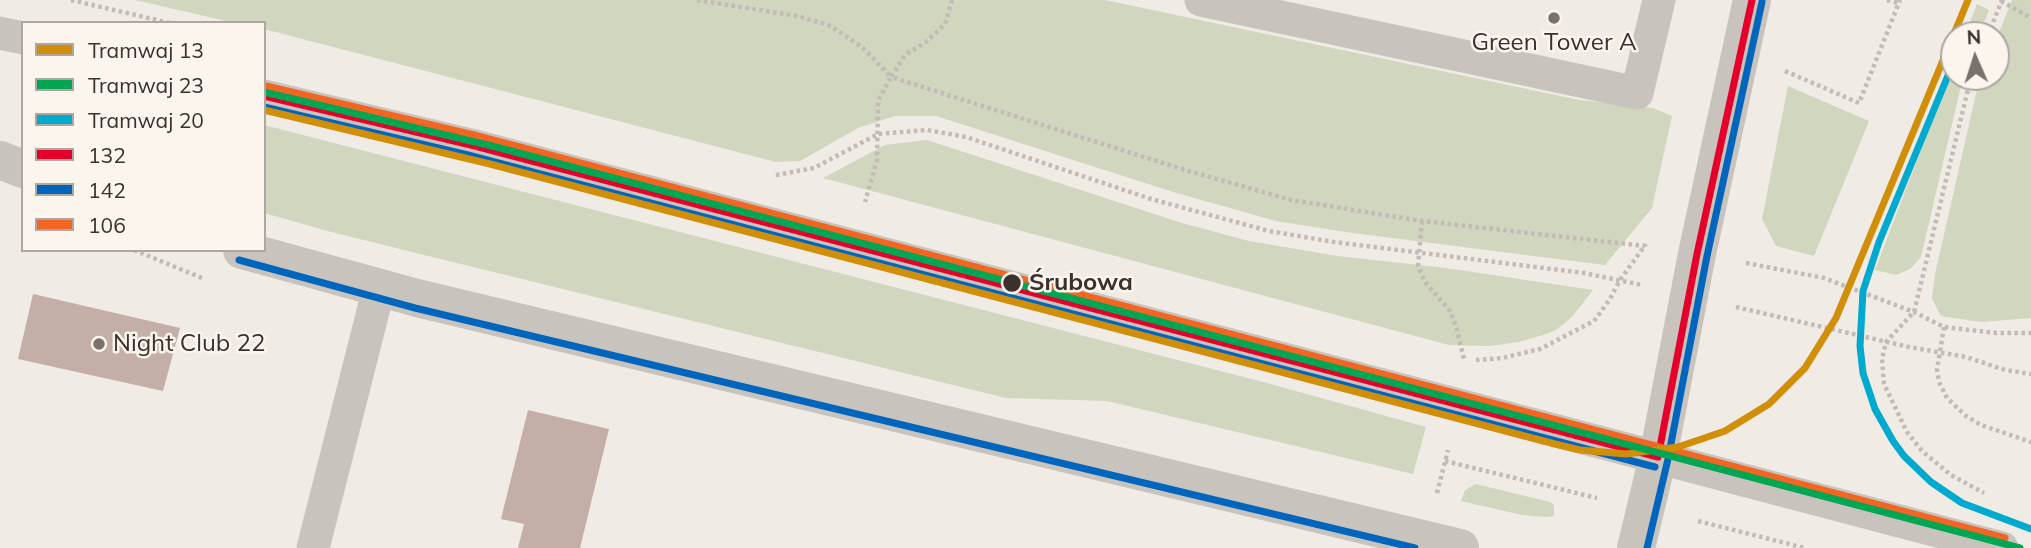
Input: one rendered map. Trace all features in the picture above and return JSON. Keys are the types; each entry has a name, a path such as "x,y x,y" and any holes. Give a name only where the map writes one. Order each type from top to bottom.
{"street":[{"path":"1636,548 1658,457 1697,254 1752,0"},
{"path":"0,160 21,168"},
{"path":"249,252 379,288 1460,548"}],"lane":[{"path":"1201,0 1637,93 1658,0"},
{"path":"0,33 21,38"},
{"path":"266,96 510,155 2002,548"},
{"path":"313,548 379,288"}],"path":[{"path":"71,0 161,21"},
{"path":"697,0 797,16 829,25 862,47 891,77 1185,170 1291,200 1422,221 1645,246 1620,279 1594,321 1541,349 1502,358 1465,360"},
{"path":"865,203 877,160 878,101 905,55 926,42 945,24 952,0"},
{"path":"1780,69 1859,103 1899,1 1887,0"},
{"path":"1993,21 2001,0 2031,18"},
{"path":"1968,91 1914,312 1886,342 1882,359 1884,384 1907,432 1922,451 1951,475 1995,497"},
{"path":"775,175 814,168 878,134 927,130 966,138 1152,199 1269,230 1334,242 1620,279"},
{"path":"1422,221 1418,266 1425,282 1450,311 1466,369"},
{"path":"1740,262 1824,278 1914,312 1944,327 1996,333 2031,333"},
{"path":"1730,305 2031,374"},
{"path":"1944,327 1937,370 1939,382 1947,398 1958,410 1981,425 2031,442"},
{"path":"1436,496 1450,443"},
{"path":"1445,461 1597,498"},
{"path":"1698,521 1784,546 1805,548"}],"green space":[{"path":"135,0 1105,0 1579,100 1653,108 1672,116 1652,208 1605,265 1276,221 1173,192 936,116 895,116 858,128 800,161 776,162 266,30 266,21 226,21"},
{"path":"2012,0 2031,0 2031,318 1981,322 1941,316 1932,299 1935,274 1977,91 2010,91 2010,21 2004,21"},
{"path":"1977,4 1989,10 1985,21 1970,21"},
{"path":"1788,86 1869,121 1814,256 1776,246 1762,219"},
{"path":"1944,91 1960,91 1921,257 1910,269 1896,275 1875,270"},
{"path":"266,126 1267,383 1426,427 1413,474 1107,401 1006,398 335,233 266,214"},
{"path":"927,140 1182,223 1249,241 1337,256 1446,268 1593,290 1572,317 1556,330 1543,335 1489,346 1449,345 823,178 885,145"},
{"path":"1476,484 1550,502 1554,505 1554,516 1522,515 1461,501 1465,490"}],"building":[{"name":"Night Club 22","path":"33,294 180,328 163,391 18,359"},
{"path":"528,410 609,429 580,548 518,548 524,524 501,519"}],"tram line":[{"name":"13","path":"266,110 490,164 1555,444 1580,450 1626,454 1678,447 1725,431 1769,404 1805,368 1836,318 1968,0"},
{"name":"20","path":"1942,91 1879,242 1863,291 1860,346 1863,373 1875,409 1893,441 1904,456 1931,482 1962,503 2031,529"},
{"name":"23","path":"266,92 496,147 2020,548"}],"transit line":[{"name":"132","path":"1658,457 1697,254 1752,0"},
{"name":"142","path":"1647,548 1668,459 1707,256 1762,2"},
{"name":"106","path":"266,86 474,135 2005,538"},
{"name":"132","path":"266,96 471,145 1658,457"},
{"name":"142","path":"266,107 468,155 1655,467"},
{"name":"142","path":"239,260 415,308 1415,548"}],"place":[{"name":"Green Tower A","path":"1554,18"},
{"name":"Śrubowa","path":"1012,283"},
{"name":"Night Club 22","path":"99,344"}]}
